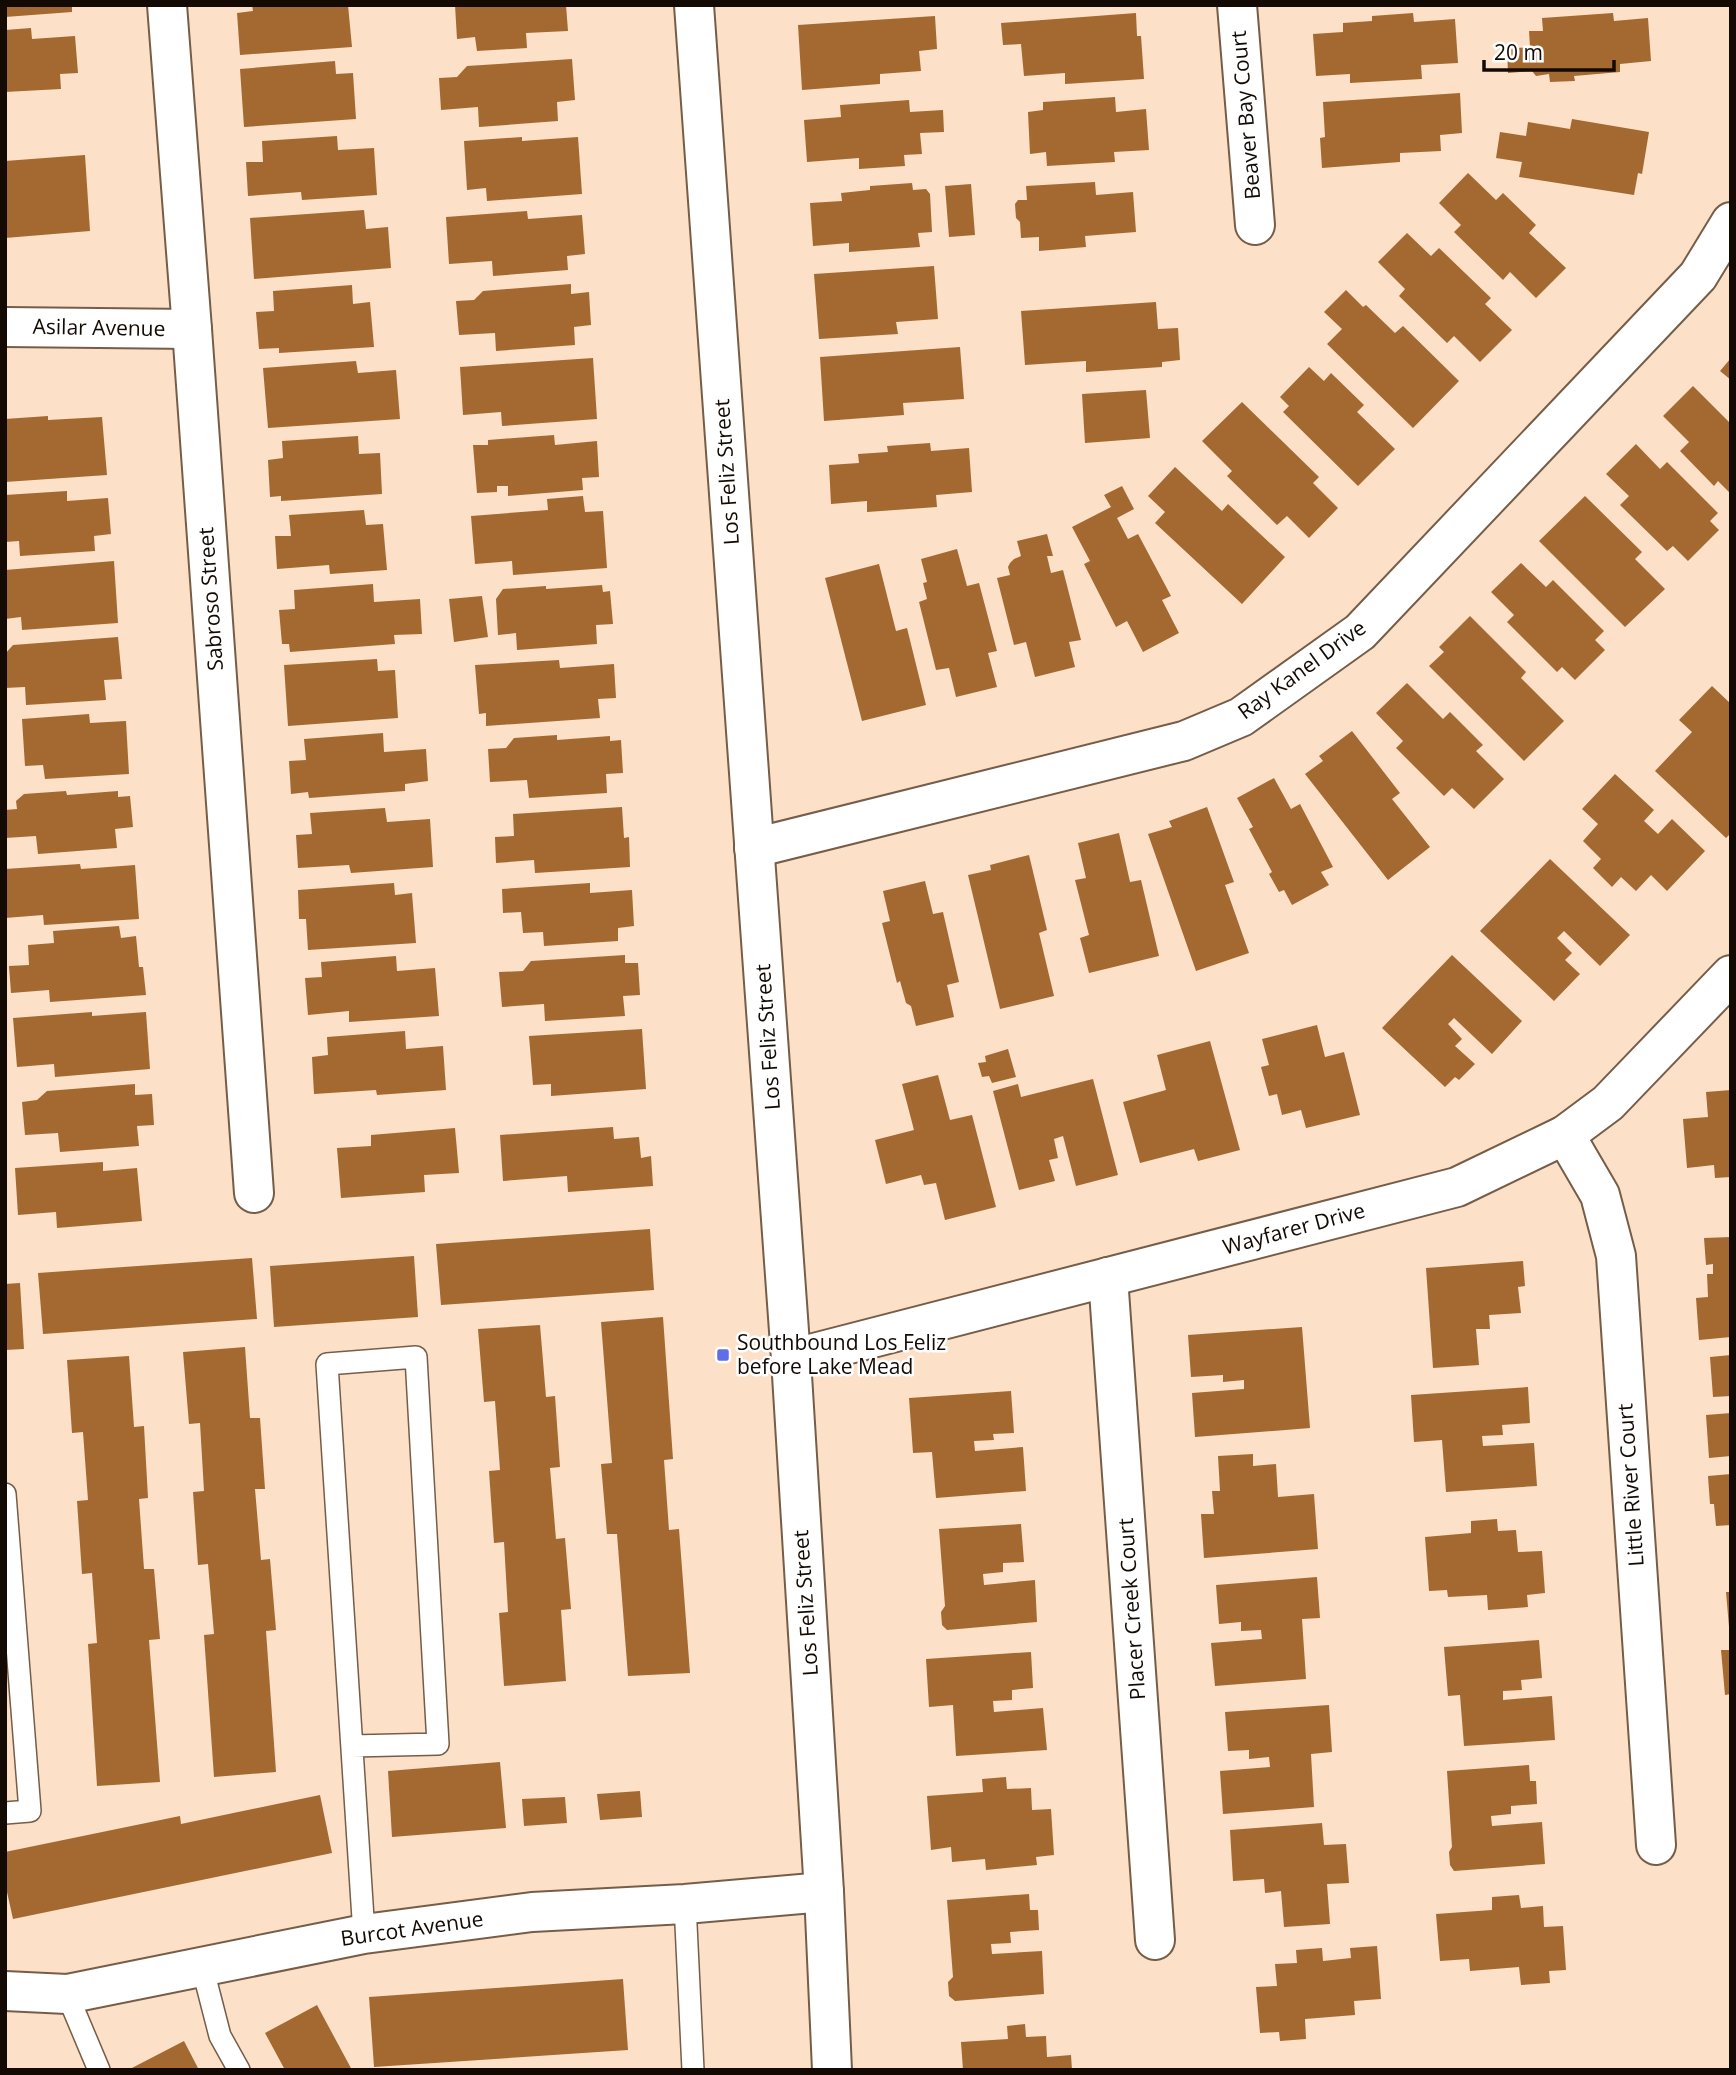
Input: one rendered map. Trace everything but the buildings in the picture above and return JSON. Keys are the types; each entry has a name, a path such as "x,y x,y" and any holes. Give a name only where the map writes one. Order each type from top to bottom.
{"street":[{"name":"Sabroso Street","path":"167,5 254,1193"},
{"name":"Los Feliz Street","path":"694,5 791,1359 824,1892 832,2070"},
{"name":"Beaver Bay Court","path":"1237,5 1255,226"},
{"name":"Ray Kanel Drive","path":"754,848 1184,741 1241,717 1360,632 1698,276 1731,222"},
{"name":"Asilar Avenue","path":"5,327 192,329"},
{"name":"Wayfarer Drive","path":"791,1359 1457,1187 1565,1135 1608,1103 1731,975"},
{"name":"Little River Court","path":"1565,1135 1600,1195 1616,1256 1656,1845"},
{"name":"Placer Creek Court","path":"1108,1277 1155,1940"},
{"name":"Burcot Avenue","path":"5,1991 67,1994 364,1934 532,1912 685,1904 824,1892"}],"lane":[{"path":"352,1746 438,1744 416,1357 327,1364 364,1934"},
{"path":"5,1494 30,1811 5,1813"},
{"path":"685,1904 693,2070"},
{"path":"202,1966 220,2036 239,2070"},
{"path":"67,1994 99,2070"}],"place":[{"name":"Southbound Los Feliz before Lake Mead","path":"723,1355"}]}
